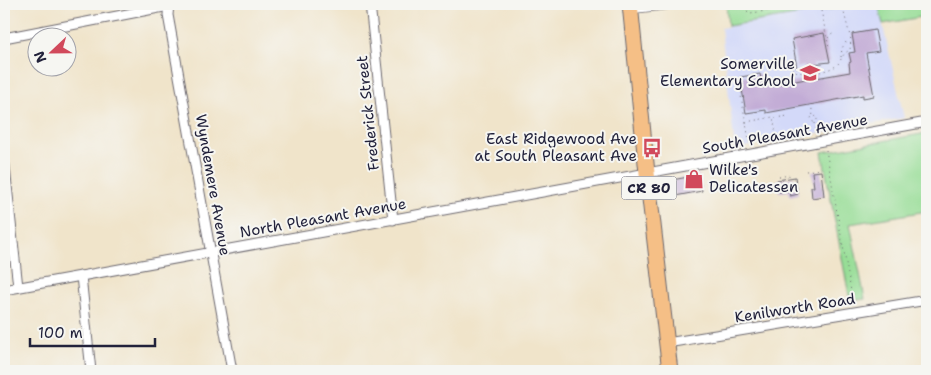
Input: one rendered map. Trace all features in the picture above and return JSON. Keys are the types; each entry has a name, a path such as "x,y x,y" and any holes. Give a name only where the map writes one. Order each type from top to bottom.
{"main road":[{"name":"CR 80","path":"630,8 670,371"}],"street":[{"name":"Frederick Street","path":"370,4 393,220"},
{"path":"4,38 169,5"},
{"name":"Wyndemere Avenue","path":"169,5 168,16 232,371"},
{"name":"South Pleasant Avenue","path":"647,173 927,122"},
{"path":"4,158 18,287"},
{"name":"North Pleasant Avenue","path":"4,290 647,173"},
{"path":"82,276 91,371"},
{"name":"Kenilworth Road","path":"667,343 927,300"}],"lane":[{"path":"630,8 696,4"}],"path":[{"path":"740,4 744,10 750,13 828,4 856,4"},
{"path":"815,73 823,72 835,66 844,53 851,48 842,4"},
{"path":"820,5 829,48 827,49"},
{"path":"827,39 833,32"},
{"path":"841,58 841,51 846,42"},
{"path":"792,68 795,71 806,74"},
{"path":"742,92 741,96 750,146"},
{"path":"811,104 813,117 811,120 815,122"},
{"path":"745,122 788,116"},
{"path":"813,117 816,117 817,120 815,122 817,133"},
{"path":"774,118 778,140"},
{"path":"826,149 848,271 852,304"},
{"path":"806,171 821,169"},
{"path":"779,177 789,175 789,178"}],"shaded area":[{"name":"Somerville Elementary School","path":"862,4 878,4 904,118 735,149 721,28"}],"green space":[{"path":"726,4 862,4 728,26"},
{"path":"878,4 927,4 927,16 883,24"},
{"path":"927,133 927,211 850,224 865,299 850,301 822,152"}],"building":[{"path":"875,30 879,51 866,53 874,96 863,98 863,95 766,113 766,110 746,113 740,77 760,74 763,87 806,79 804,66 797,68 792,39 824,33 830,62 813,64 816,78 850,72 849,63 851,62 849,53 855,52 852,34"},
{"path":"821,171 824,196 812,198 811,187 814,187 812,172"},
{"path":"699,175 702,191 675,196 672,180"},
{"path":"795,177 798,194 790,196 789,191 779,192 777,180"}],"place":[{"name":"Somerville Elementary School","path":"810,73"},
{"name":"East Ridgewood Ave at South Pleasant Ave","path":"652,148"},
{"name":"Wilke's Delicatessen","path":"694,179"}]}
